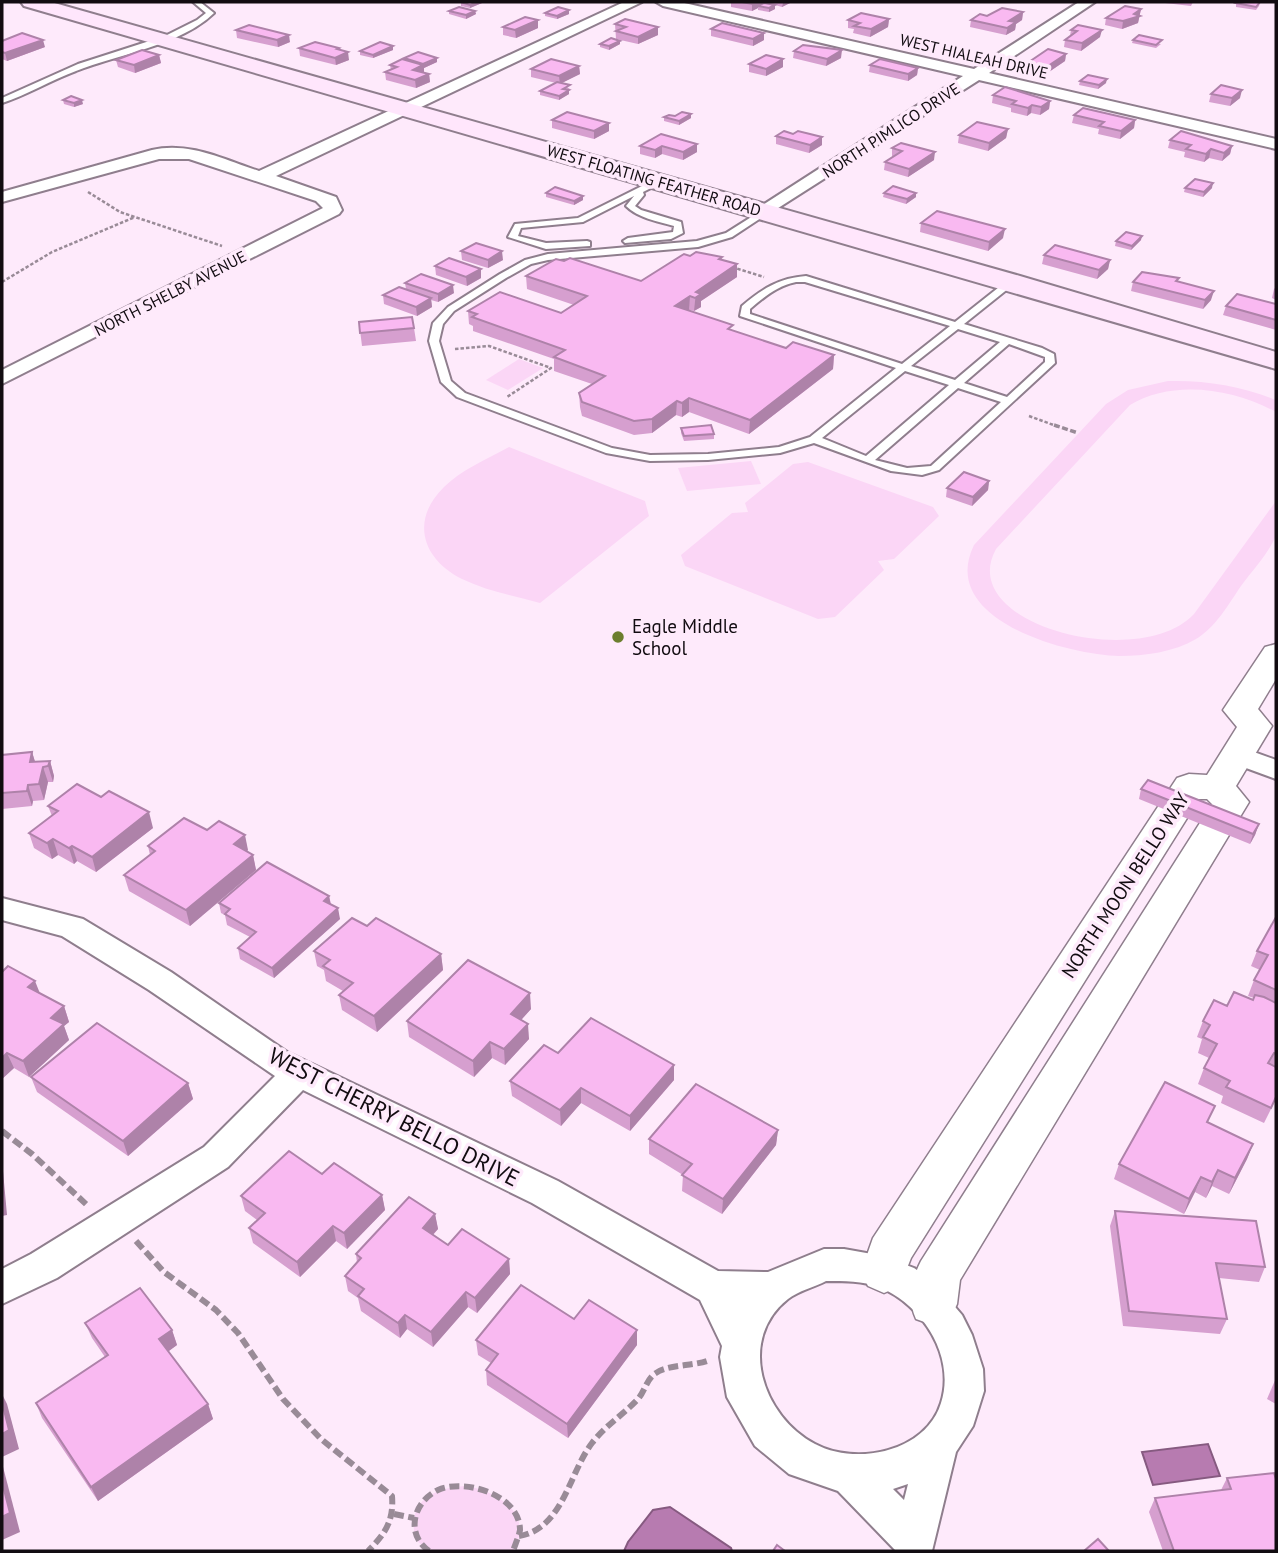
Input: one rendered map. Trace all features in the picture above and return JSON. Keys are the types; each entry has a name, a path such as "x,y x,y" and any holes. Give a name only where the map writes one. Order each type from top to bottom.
{"main road":[{"name":"WEST FLOATING FEATHER ROAD","path":"31,2 406,109 649,186 764,212 1276,361"}],"street":[{"path":"2,197 158,154 176,152 260,177 635,2"},
{"name":"WEST HIALEAH DRIVE","path":"663,2 1276,144"},
{"name":"NORTH PIMLICO DRIVE","path":"764,212 1088,2"},
{"name":"NORTH SHELBY AVENUE","path":"2,377 333,210 333,205 322,197 260,177"},
{"path":"1227,771 1265,725 1240,710 1276,654"},
{"path":"1227,771 1276,770"},
{"name":"NORTH MOON BELLO WAY","path":"884,1272 889,1252 1189,786 1227,771 1231,802 937,1276 933,1304"},
{"name":"WEST CHERRY BELLO DRIVE","path":"2,909 72,927 160,981 275,1061 545,1192 713,1288 770,1289"},
{"path":"2,1287 44,1266 216,1157 299,1073"},
{"path":"824,1265 845,1265 884,1272 916,1289 948,1322 964,1364 965,1386 961,1408 938,1445 919,1459 874,1474 824,1468 779,1444 762,1426 749,1406 741,1384 739,1341 746,1321 757,1303 770,1289 787,1278 824,1265"},
{"path":"713,1288 739,1341"},
{"path":"916,1546 938,1445"},
{"path":"849,1473 916,1546"}],"lane":[{"path":"2,101 76,67 160,39 204,20 210,13 196,2"},
{"path":"649,186 630,206 638,212 678,224 678,233 610,243 546,246 513,236 518,226 580,220 649,186"},
{"path":"764,212 730,235 698,244 548,257 528,262 451,309 438,323 434,341 446,382 461,395 610,451 650,458 708,457 780,450 814,439 1011,282"},
{"path":"814,439 905,472 922,473 935,468 1050,363 1050,356 806,279 788,279 775,284 745,308 745,316 1008,401"},
{"path":"869,459 1007,341"}],"path":[{"path":"80,185 107,206 230,249"},
{"path":"2,282 52,252 135,217"},
{"path":"724,265 764,277"},
{"path":"455,349 489,346 551,368 503,399"},
{"path":"1029,416 1078,433"},
{"path":"2,1131 32,1154 87,1205"},
{"path":"136,1240 164,1272 223,1317 238,1333 282,1399 321,1438 392,1496 394,1514 386,1532 368,1551"},
{"path":"519,1536 533,1534 550,1518 563,1500 590,1446 614,1418 639,1398 653,1374 666,1367 688,1367 707,1361"},
{"path":"429,1551 416,1540 414,1518 420,1504 437,1490 468,1486 485,1490 512,1508 518,1517 519,1536 513,1551"},
{"path":"394,1514 414,1518"}],"shaded area":[{"path":"519,359 543,368 508,390 486,380"},
{"path":"1168,381 1210,383 1250,391 1276,400 1276,412 1242,398 1203,390 1165,392 1130,405 996,549 990,576 1002,599 1026,618 1059,632 1097,639 1134,639 1168,631 1194,614 1276,501 1275,538 1221,615 1203,634 1178,647 1149,654 1119,656 1070,649 1041,640 990,613 974,594 968,571 974,545 1106,404 1128,390"},
{"path":"509,447 645,501 649,516 540,603 462,579 438,561 425,538 427,512 444,487 466,470"},
{"path":"751,461 761,484 687,491 678,468"},
{"path":"808,462 933,507 939,516 894,559 878,561 884,570 835,617 818,619 685,566 681,555 732,513 748,512 745,503 793,464"},
{"path":"1208,1444 1220,1476 1153,1485 1142,1452"},
{"path":"468,1486 502,1500 517,1516 519,1538 513,1551 429,1551 416,1540 415,1515 425,1499 444,1489"},
{"path":"670,1507 732,1551 624,1551 653,1510"}],"building":[{"path":"1260,2 1256,7 1236,3"},
{"path":"764,3 775,5 769,8 758,6"},
{"path":"1125,6 1141,9 1134,14 1140,16 1123,21 1106,18"},
{"path":"459,7 475,11 466,15 449,11"},
{"path":"558,7 569,10 557,16 545,13"},
{"path":"1002,8 1023,12 1009,21 1016,22 1007,28 971,20 980,14 987,16"},
{"path":"861,13 889,19 871,29 854,26 860,23 848,20"},
{"path":"525,17 538,20 515,30 503,27"},
{"path":"625,19 658,27 638,37 616,31 626,27 615,24"},
{"path":"722,23 764,33 753,39 711,29"},
{"path":"249,25 289,35 277,40 236,30"},
{"path":"1078,25 1102,30 1082,43 1065,40 1077,31 1071,30"},
{"path":"22,33 43,40 2,52 2,41"},
{"path":"1139,35 1162,40 1156,45 1133,40"},
{"path":"611,38 620,41 609,46 600,44"},
{"path":"315,42 348,52 335,58 299,48"},
{"path":"380,42 393,46 373,55 360,51"},
{"path":"803,45 842,50 827,59 794,51"},
{"path":"1048,49 1066,54 1045,68 1026,64"},
{"path":"142,50 159,55 134,65 116,60"},
{"path":"418,52 437,58 423,64 404,58"},
{"path":"766,55 783,59 766,69 749,64"},
{"path":"402,59 423,65 413,70 429,74 415,80 385,72 397,67 390,65"},
{"path":"551,59 579,66 559,76 531,69"},
{"path":"880,59 918,68 908,74 870,65"},
{"path":"1088,75 1107,79 1099,85 1080,81"},
{"path":"557,82 570,85 563,89 569,90 559,96 540,91"},
{"path":"1221,85 1242,90 1232,98 1211,94"},
{"path":"1005,87 1050,101 1041,107 1032,105 1028,108 1012,104 1016,101 993,95"},
{"path":"71,96 82,100 74,103 63,100"},
{"path":"1083,108 1135,120 1121,131 1099,126 1104,122 1074,115"},
{"path":"567,112 609,123 594,131 552,120"},
{"path":"682,112 691,114 679,121 664,117 675,116"},
{"path":"977,122 1008,129 989,143 959,135"},
{"path":"784,131 793,134 798,131 822,137 810,145 776,136"},
{"path":"1181,131 1232,146 1224,153 1211,149 1206,154 1186,149 1191,145 1170,140"},
{"path":"661,134 697,144 683,152 662,146 655,150 640,146"},
{"path":"901,143 935,152 909,169 885,162 902,151 892,148"},
{"path":"1195,179 1213,183 1204,192 1185,188"},
{"path":"893,186 916,193 907,199 884,193"},
{"path":"555,187 583,196 574,201 546,193"},
{"path":"937,211 1005,229 989,242 921,223"},
{"path":"1126,232 1142,236 1132,246 1116,241"},
{"path":"476,243 502,251 488,260 461,251"},
{"path":"1055,245 1110,260 1099,270 1044,255"},
{"path":"696,252 722,257 719,259 737,264 696,292 701,294 695,298 690,296 675,306 733,325 728,329 786,348 793,342 834,355 750,420 689,398 682,403 677,401 652,419 634,421 582,402 579,393 605,376 554,357 565,350 472,317 477,314 468,311 500,292 561,313 587,296 526,276 556,259 564,261 570,258 641,281 684,254 690,256"},
{"path":"449,258 481,269 466,277 435,266"},
{"path":"1142,272 1179,278 1176,281 1214,291 1205,300 1133,282"},
{"path":"421,274 453,285 438,294 405,283"},
{"path":"399,287 431,298 416,307 383,295"},
{"path":"1237,294 1276,304 1276,320 1226,306"},
{"path":"412,317 414,328 360,333 359,322"},
{"path":"711,425 714,434 684,436 681,428"},
{"path":"964,472 989,481 973,497 947,488"},
{"path":"32,752 30,762 50,761 48,766 43,767 39,784 28,785 27,791 2,793 2,755"},
{"path":"1148,780 1259,824 1253,834 1141,789"},
{"path":"77,784 101,797 109,791 149,812 92,857 72,846 69,848 53,839 47,843 29,833 58,811 48,806"},
{"path":"184,818 207,830 219,821 245,835 234,844 253,855 186,910 124,875 155,851 148,846"},
{"path":"267,862 329,896 324,901 338,908 272,968 238,948 256,932 225,914 230,909 219,903"},
{"path":"1276,917 1276,990 1254,980 1268,955 1257,951"},
{"path":"352,918 367,926 376,918 441,954 374,1016 339,995 353,983 323,966 330,960 314,951"},
{"path":"468,960 530,993 511,1014 528,1024 504,1049 490,1042 473,1061 407,1021"},
{"path":"8,966 35,981 28,987 64,1006 51,1018 64,1024 23,1061 7,1053 2,1058 2,972"},
{"path":"1234,992 1253,1000 1255,995 1276,1003 1276,1054 1274,1053 1268,1063 1276,1067 1276,1097 1271,1108 1226,1087 1230,1081 1204,1068 1217,1044 1203,1037 1210,1025 1203,1021 1214,1000 1227,1006"},
{"path":"591,1018 674,1065 630,1116 581,1088 560,1110 510,1081 544,1045 558,1053"},
{"path":"97,1023 188,1083 123,1141 31,1077"},
{"path":"1165,1082 1215,1106 1207,1122 1253,1144 1235,1178 1218,1170 1212,1182 1201,1177 1189,1199 1119,1164"},
{"path":"696,1084 778,1130 723,1199 682,1175 692,1164 649,1139"},
{"path":"289,1151 322,1174 334,1163 382,1195 344,1233 333,1226 297,1262 249,1228 265,1213 241,1196"},
{"path":"409,1197 435,1214 423,1228 448,1245 462,1229 509,1259 475,1298 466,1292 431,1332 405,1315 398,1323 358,1296 364,1289 345,1276 361,1258 356,1254"},
{"path":"1115,1211 1256,1221 1265,1267 1216,1263 1227,1319 1129,1311"},
{"path":"521,1285 574,1319 589,1300 637,1330 567,1424 486,1370 498,1354 476,1340"},
{"path":"140,1288 172,1330 159,1339 208,1404 91,1487 36,1403 108,1355 85,1323"},
{"path":"2,1402 9,1430 2,1434"},
{"path":"1274,1473 1276,1551 1174,1551 1155,1498 1231,1489 1227,1478"},
{"path":"2,1482 10,1513 2,1517"},
{"path":"1098,1539 1109,1551 1084,1551"},
{"path":"777,1545 785,1551 773,1551"}],"place":[{"name":"Eagle Middle School","path":"618,637"}]}
